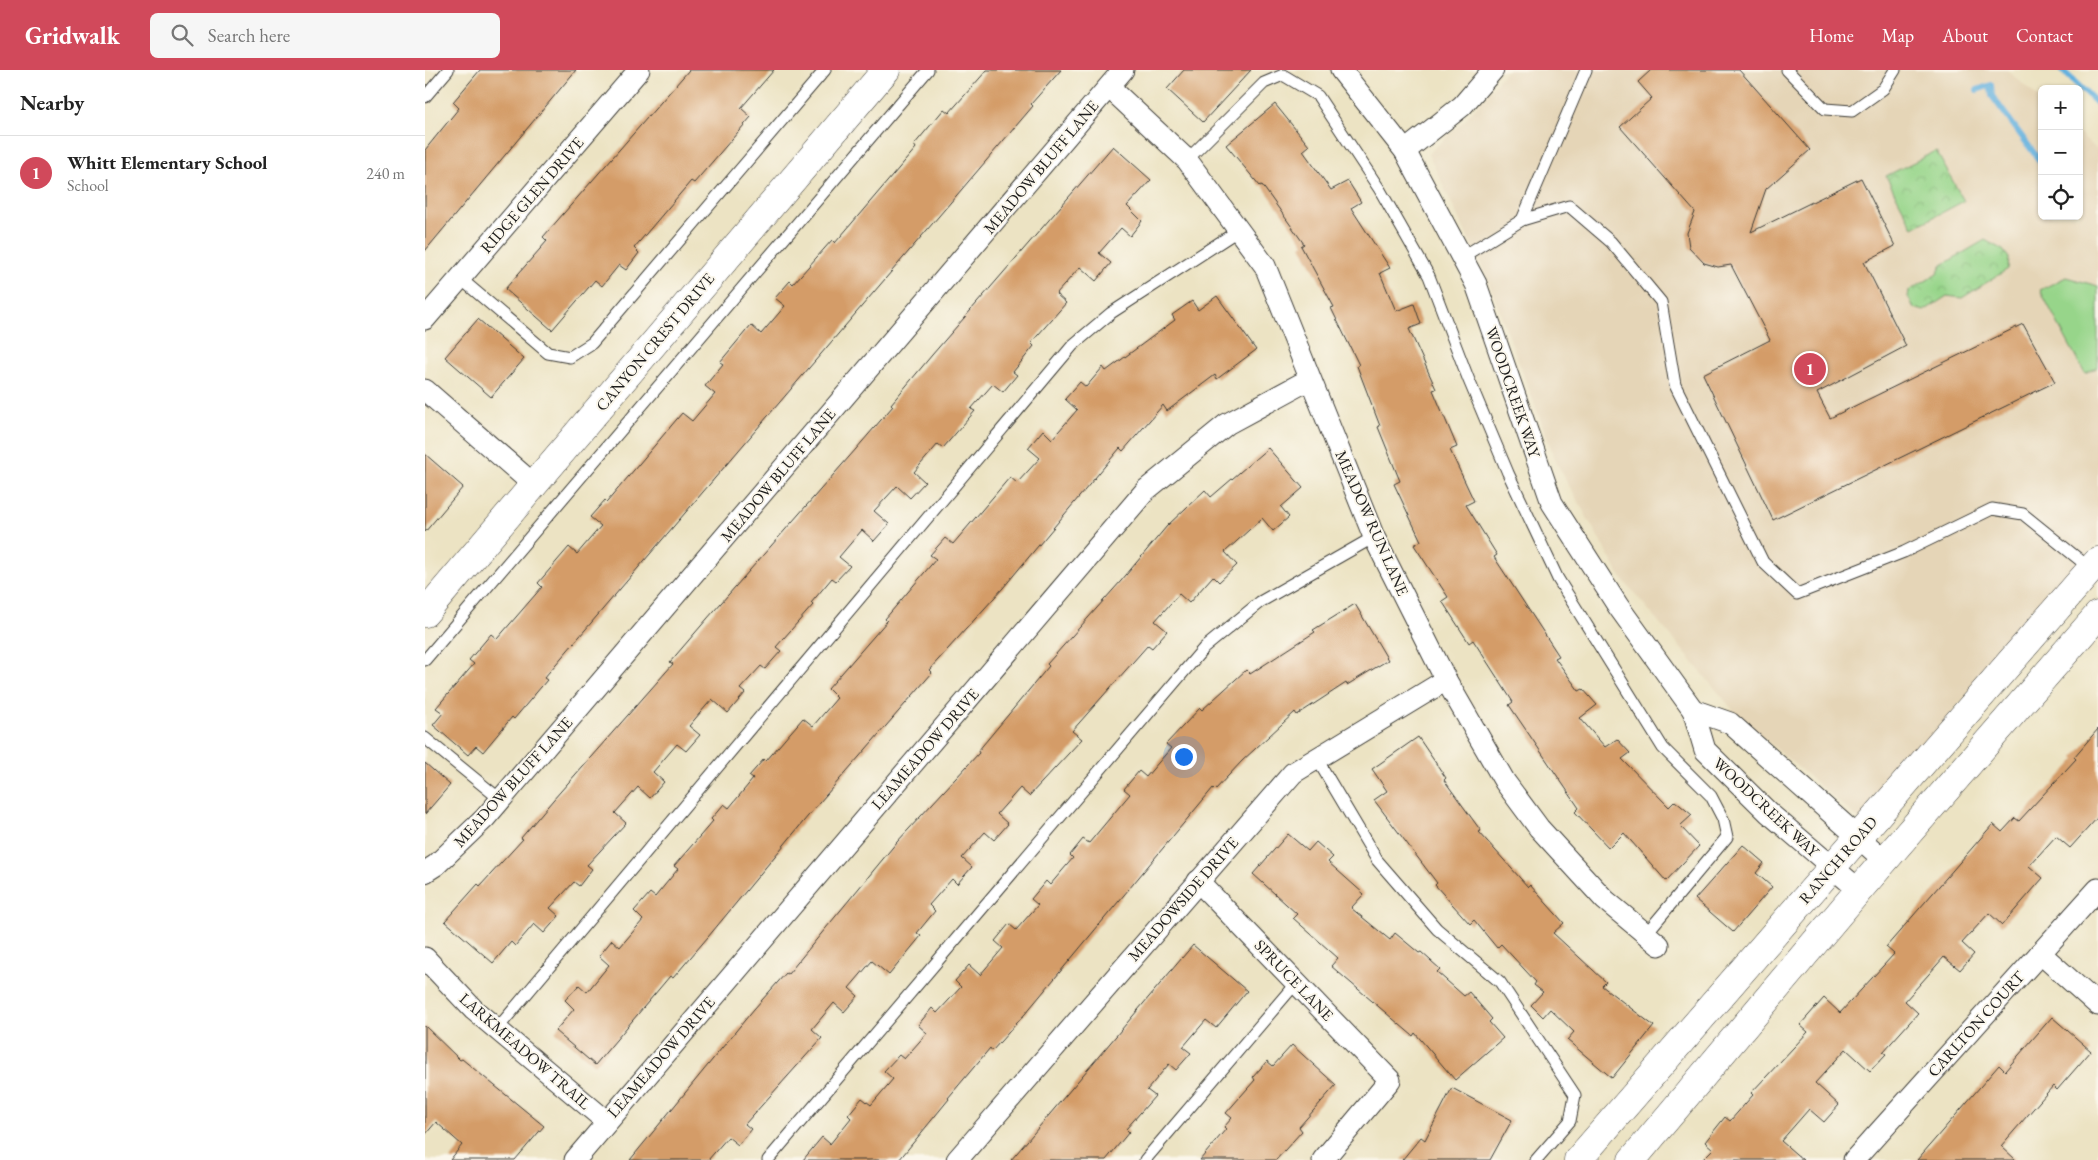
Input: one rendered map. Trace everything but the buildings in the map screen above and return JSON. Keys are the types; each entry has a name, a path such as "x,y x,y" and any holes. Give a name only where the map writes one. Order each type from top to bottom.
{"main road":[{"name":"CANYON CREST DRIVE","path":"425,613 886,70"},
{"name":"RANCH ROAD","path":"1578,1160 1857,837 2096,569"},
{"path":"1632,1160 1859,890 2098,615"}],"street":[{"name":"RIDGE GLEN DRIVE","path":"425,319 639,70"},
{"name":"MEADOW BLUFF LANE","path":"425,872 443,859 501,800 1123,70"},
{"name":"WOODCREEK WAY","path":"1341,70 1405,150 1475,284 1552,503 1619,606 1693,710 1705,750 1769,813 1859,890"},
{"path":"1405,150 1462,106 1493,70"},
{"name":"MEADOW RUN LANE","path":"1109,87 1187,160 1265,266 1374,537 1446,680 1505,782 1539,828 1605,900 1652,940"},
{"name":"LEAMEADOW DRIVE","path":"575,1160 606,1121 1146,490 1227,424 1310,379"},
{"path":"425,390 534,485"},
{"name":"MEADOWSIDE DRIVE","path":"957,1160 1293,773 1446,680"},
{"path":"1693,710 1730,723 1885,861"},
{"name":"SPRUCE LANE","path":"1198,881 1390,1080 1323,1160"},
{"name":"CARLTON COURT","path":"1854,1160 2098,889"},
{"path":"2040,953 2098,1005"},
{"name":"LARKMEADOW TRAIL","path":"425,958 474,1010 606,1121"}],"lane":[{"path":"425,97 448,70"},
{"path":"461,279 548,353 570,357 592,343 825,70"},
{"path":"425,660 928,70"},
{"path":"1522,220 1586,70"},
{"path":"1787,70 1825,109 1852,111 1883,89 1895,70"},
{"path":"1187,160 1264,83 1283,75 1319,96 1380,190 1429,276 1475,395 1508,473 1558,578 1663,748 1711,796 1723,819 1727,837 1652,940"},
{"path":"1462,257 1522,220 1569,206 1611,242 1661,302 1675,385 1763,562 1797,594 1904,552 1992,508 2023,514 2096,569"},
{"path":"497,1029 1073,345 1111,313 1239,230"},
{"path":"768,1160 1204,648 1260,602 1374,537"},
{"path":"425,738 501,800"},
{"path":"1317,759 1377,860 1437,929 1500,982 1575,1095 1570,1121 1536,1160"},
{"path":"1145,1160 1296,983"}],"shaded area":[{"path":"1507,70 2007,70 2038,97 2038,220 2083,220 2083,138 2098,151 2098,541 1860,820 1739,717 1620,576 1557,464 1486,275 1428,154 1465,120"}],"green space":[{"path":"1936,151 1964,201 1913,228 1886,176"},
{"path":"1985,240 2003,250 2009,258 2008,269 1962,298 1947,296 1924,311 1914,308 1908,297 1909,291 1937,274 1942,265"},
{"path":"2066,277 2098,286 2098,367 2085,374 2040,290"}],"waterway":[{"path":"2062,70 2098,104"},
{"path":"1977,90 1991,85 1992,96 2038,159"}],"place":[{"name":"Whitt Elementary School","path":"1810,369"}]}
